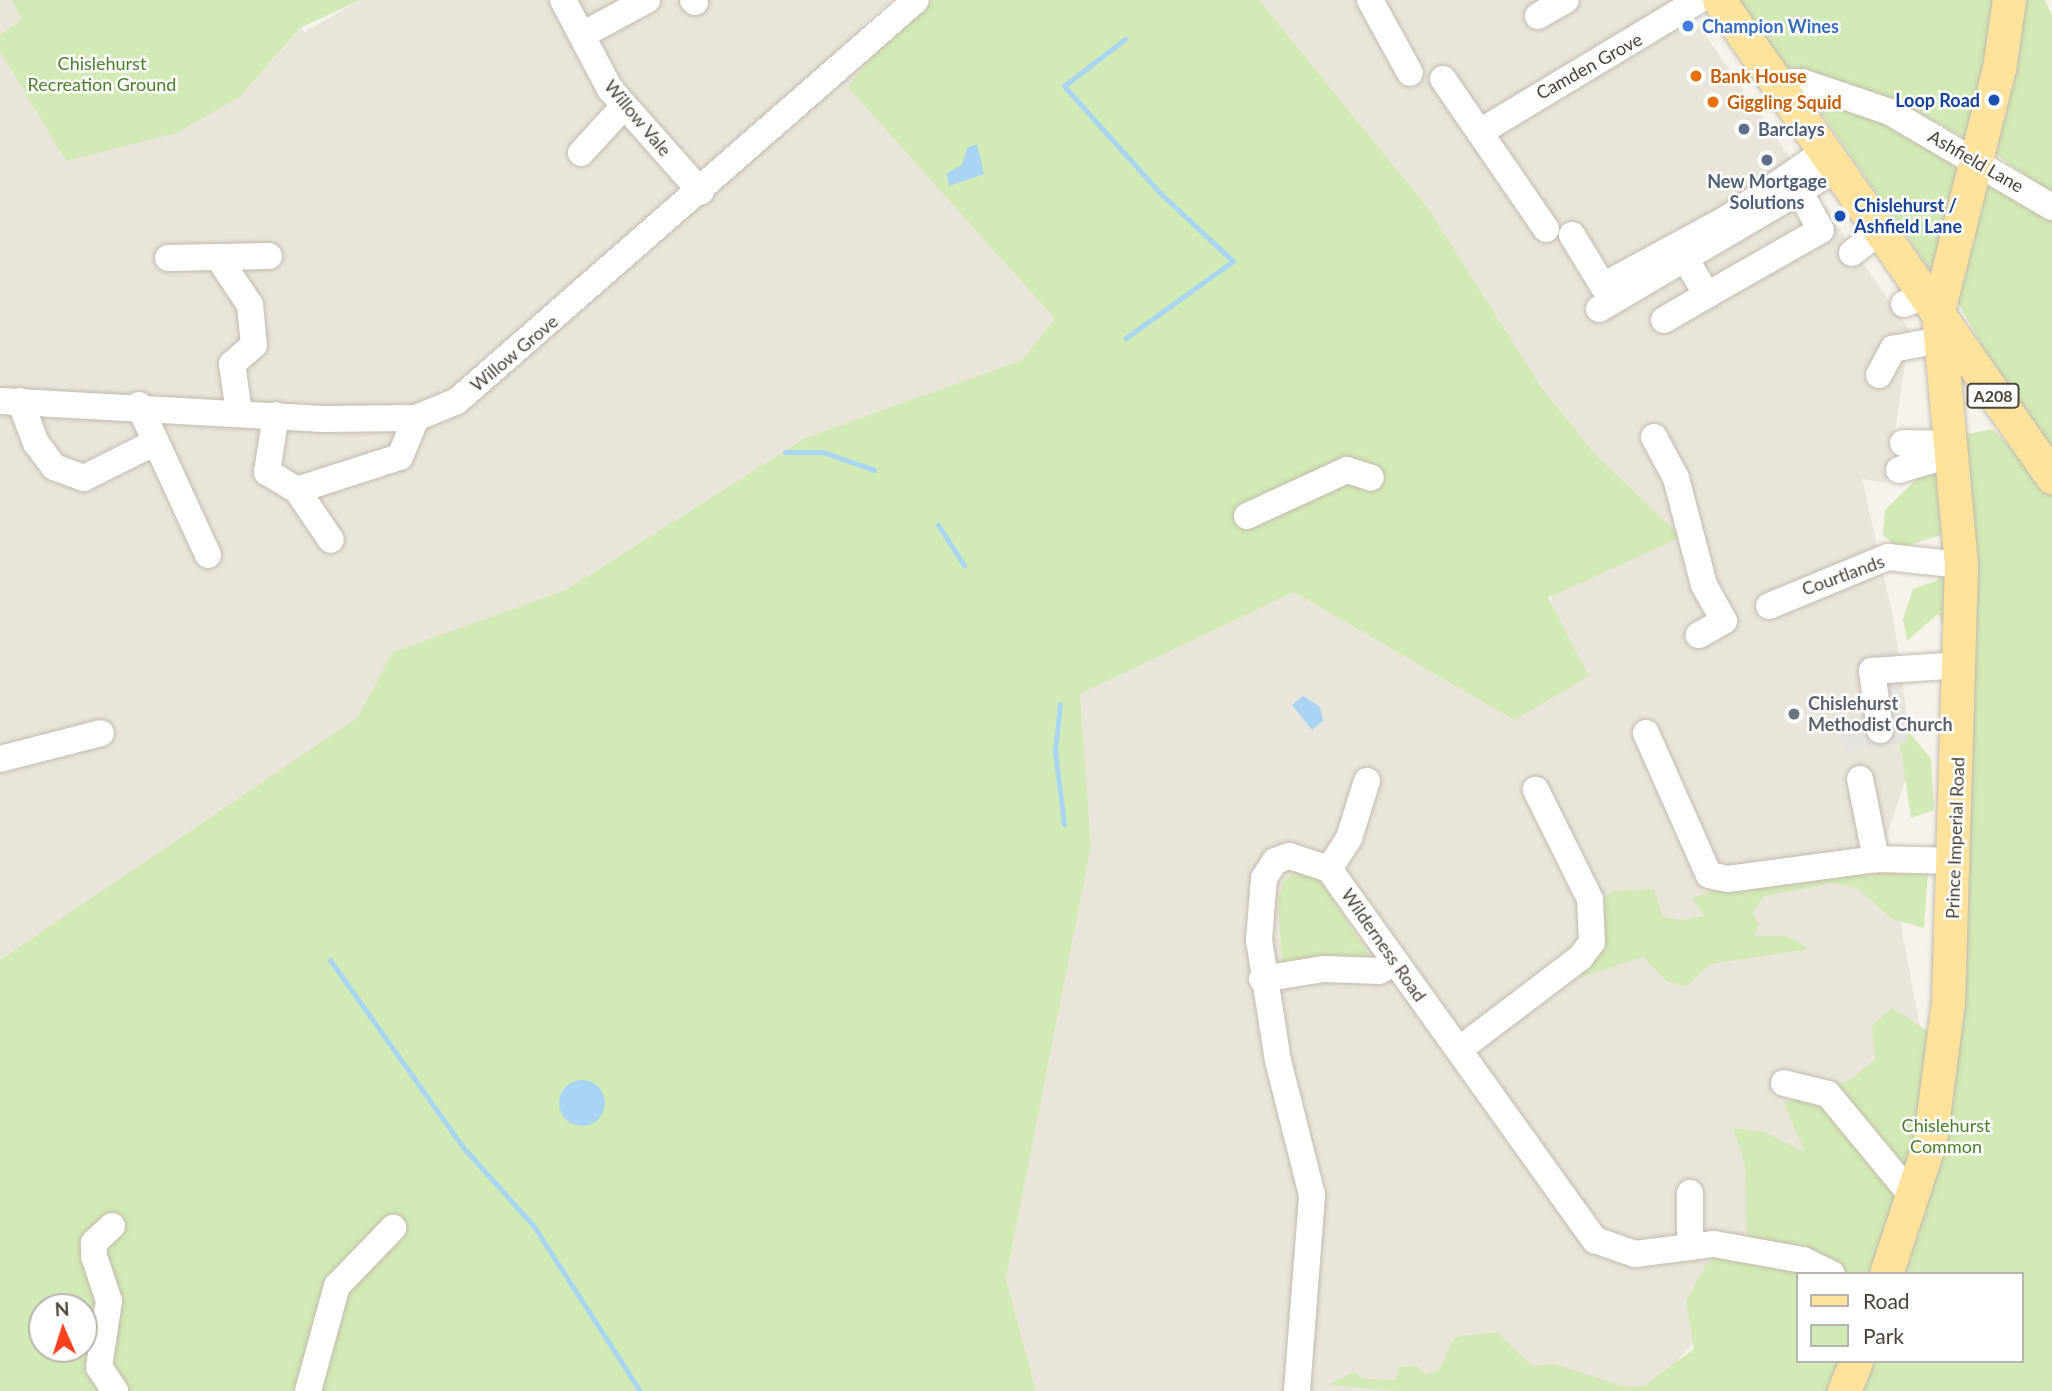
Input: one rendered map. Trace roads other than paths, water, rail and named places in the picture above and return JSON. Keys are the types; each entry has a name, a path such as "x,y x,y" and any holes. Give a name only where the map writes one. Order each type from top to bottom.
{"main road":[{"name":"A208","path":"1718,0 1883,229 1928,312 2052,477"},
{"path":"1928,312 1977,161 2009,0"},
{"name":"Prince Imperial Road","path":"1887,1272 1930,1140 1948,1002 1956,862 1961,565 1952,449 1928,312"},
{"path":"1844,1391 1855,1363"}],"street":[{"name":"Willow Vale","path":"563,0 624,106 701,192"},
{"path":"582,35 647,0"},
{"name":"Willow Grove","path":"10,401 139,405 276,415 416,418 457,401 504,364 701,192 916,0"},
{"path":"1370,0 1410,73"},
{"path":"1538,16 1566,0"},
{"name":"Camden Grove","path":"1480,132 1699,0"},
{"path":"1443,79 1546,229"},
{"name":"Ashfield Lane","path":"1778,82 1802,82 1890,112 2052,207"},
{"path":"581,153 624,106"},
{"path":"1599,309 1801,194 1833,159"},
{"path":"1572,235 1603,286 1833,159"},
{"path":"1664,320 1821,230 1801,194"},
{"path":"1852,253 1883,229"},
{"path":"168,258 269,256"},
{"path":"218,257 254,323 254,345 232,364 239,412"},
{"path":"1686,260 1707,295"},
{"path":"1878,375 1893,349 1928,312"},
{"path":"10,401 54,467 84,478 156,442"},
{"path":"139,405 208,555"},
{"path":"276,415 267,472 297,490 331,540"},
{"path":"297,490 400,457 416,418"},
{"path":"1654,437 1676,478 1704,585 1724,621 1699,635"},
{"path":"1902,443 1952,449"},
{"path":"1899,470 1952,449"},
{"path":"1247,516 1347,470 1371,478"},
{"name":"Courtlands","path":"1769,606 1888,557 1961,565"},
{"path":"1880,730 1872,671 1960,664"},
{"path":"0,759 101,733"},
{"path":"1646,733 1709,875 1728,879 1876,859 1956,862"},
{"path":"1860,779 1876,859"},
{"path":"1297,1391 1312,1195 1262,979 1259,914 1266,872 1289,856 1329,870 1349,838 1367,781"},
{"path":"1460,1049 1592,942 1590,899 1536,790"},
{"name":"Wilderness Road","path":"1329,870 1393,953 1394,964 1460,1049 1595,1240 1635,1254 1714,1244 1803,1260 1828,1272"},
{"path":"1262,979 1324,969 1379,971 1394,964"},
{"path":"1784,1083 1828,1094 1882,1167 1912,1196"},
{"path":"1690,1193 1690,1247"},
{"path":"112,1226 94,1243 93,1256 109,1301 99,1367 115,1391"},
{"path":"308,1391 337,1286 378,1234"}],"water":[{"path":"977,144 984,174 949,186 947,173 962,165 967,148"},
{"path":"1303,696 1320,707 1323,721 1312,730 1292,705"},
{"path":"582,1080 599,1086 605,1103 599,1120 582,1126 565,1120 559,1103 565,1086"}],"waterway":[{"path":"1125,39 1064,86 1160,193 1233,261 1126,338"},
{"path":"785,452 823,452 874,470"},
{"path":"938,525 964,565"},
{"path":"1060,704 1055,751 1064,824"},
{"path":"330,960 462,1146 533,1225 640,1391"}],"place":[{"name":"Champion Wines","path":"1688,26"},
{"name":"Bank House","path":"1696,76"},
{"name":"Loop Road","path":"1994,100"},
{"name":"Giggling Squid","path":"1713,102"},
{"name":"Barclays","path":"1744,129"},
{"name":"New Mortgage Solutions","path":"1767,160"},
{"name":"Chislehurst / Ashfield Lane","path":"1840,216"},
{"name":"Chislehurst Methodist Church","path":"1794,714"}],"park label":[{"name":"Chislehurst Recreation Ground","path":"102,74"},
{"name":"Chislehurst Common","path":"1946,1136"}]}
